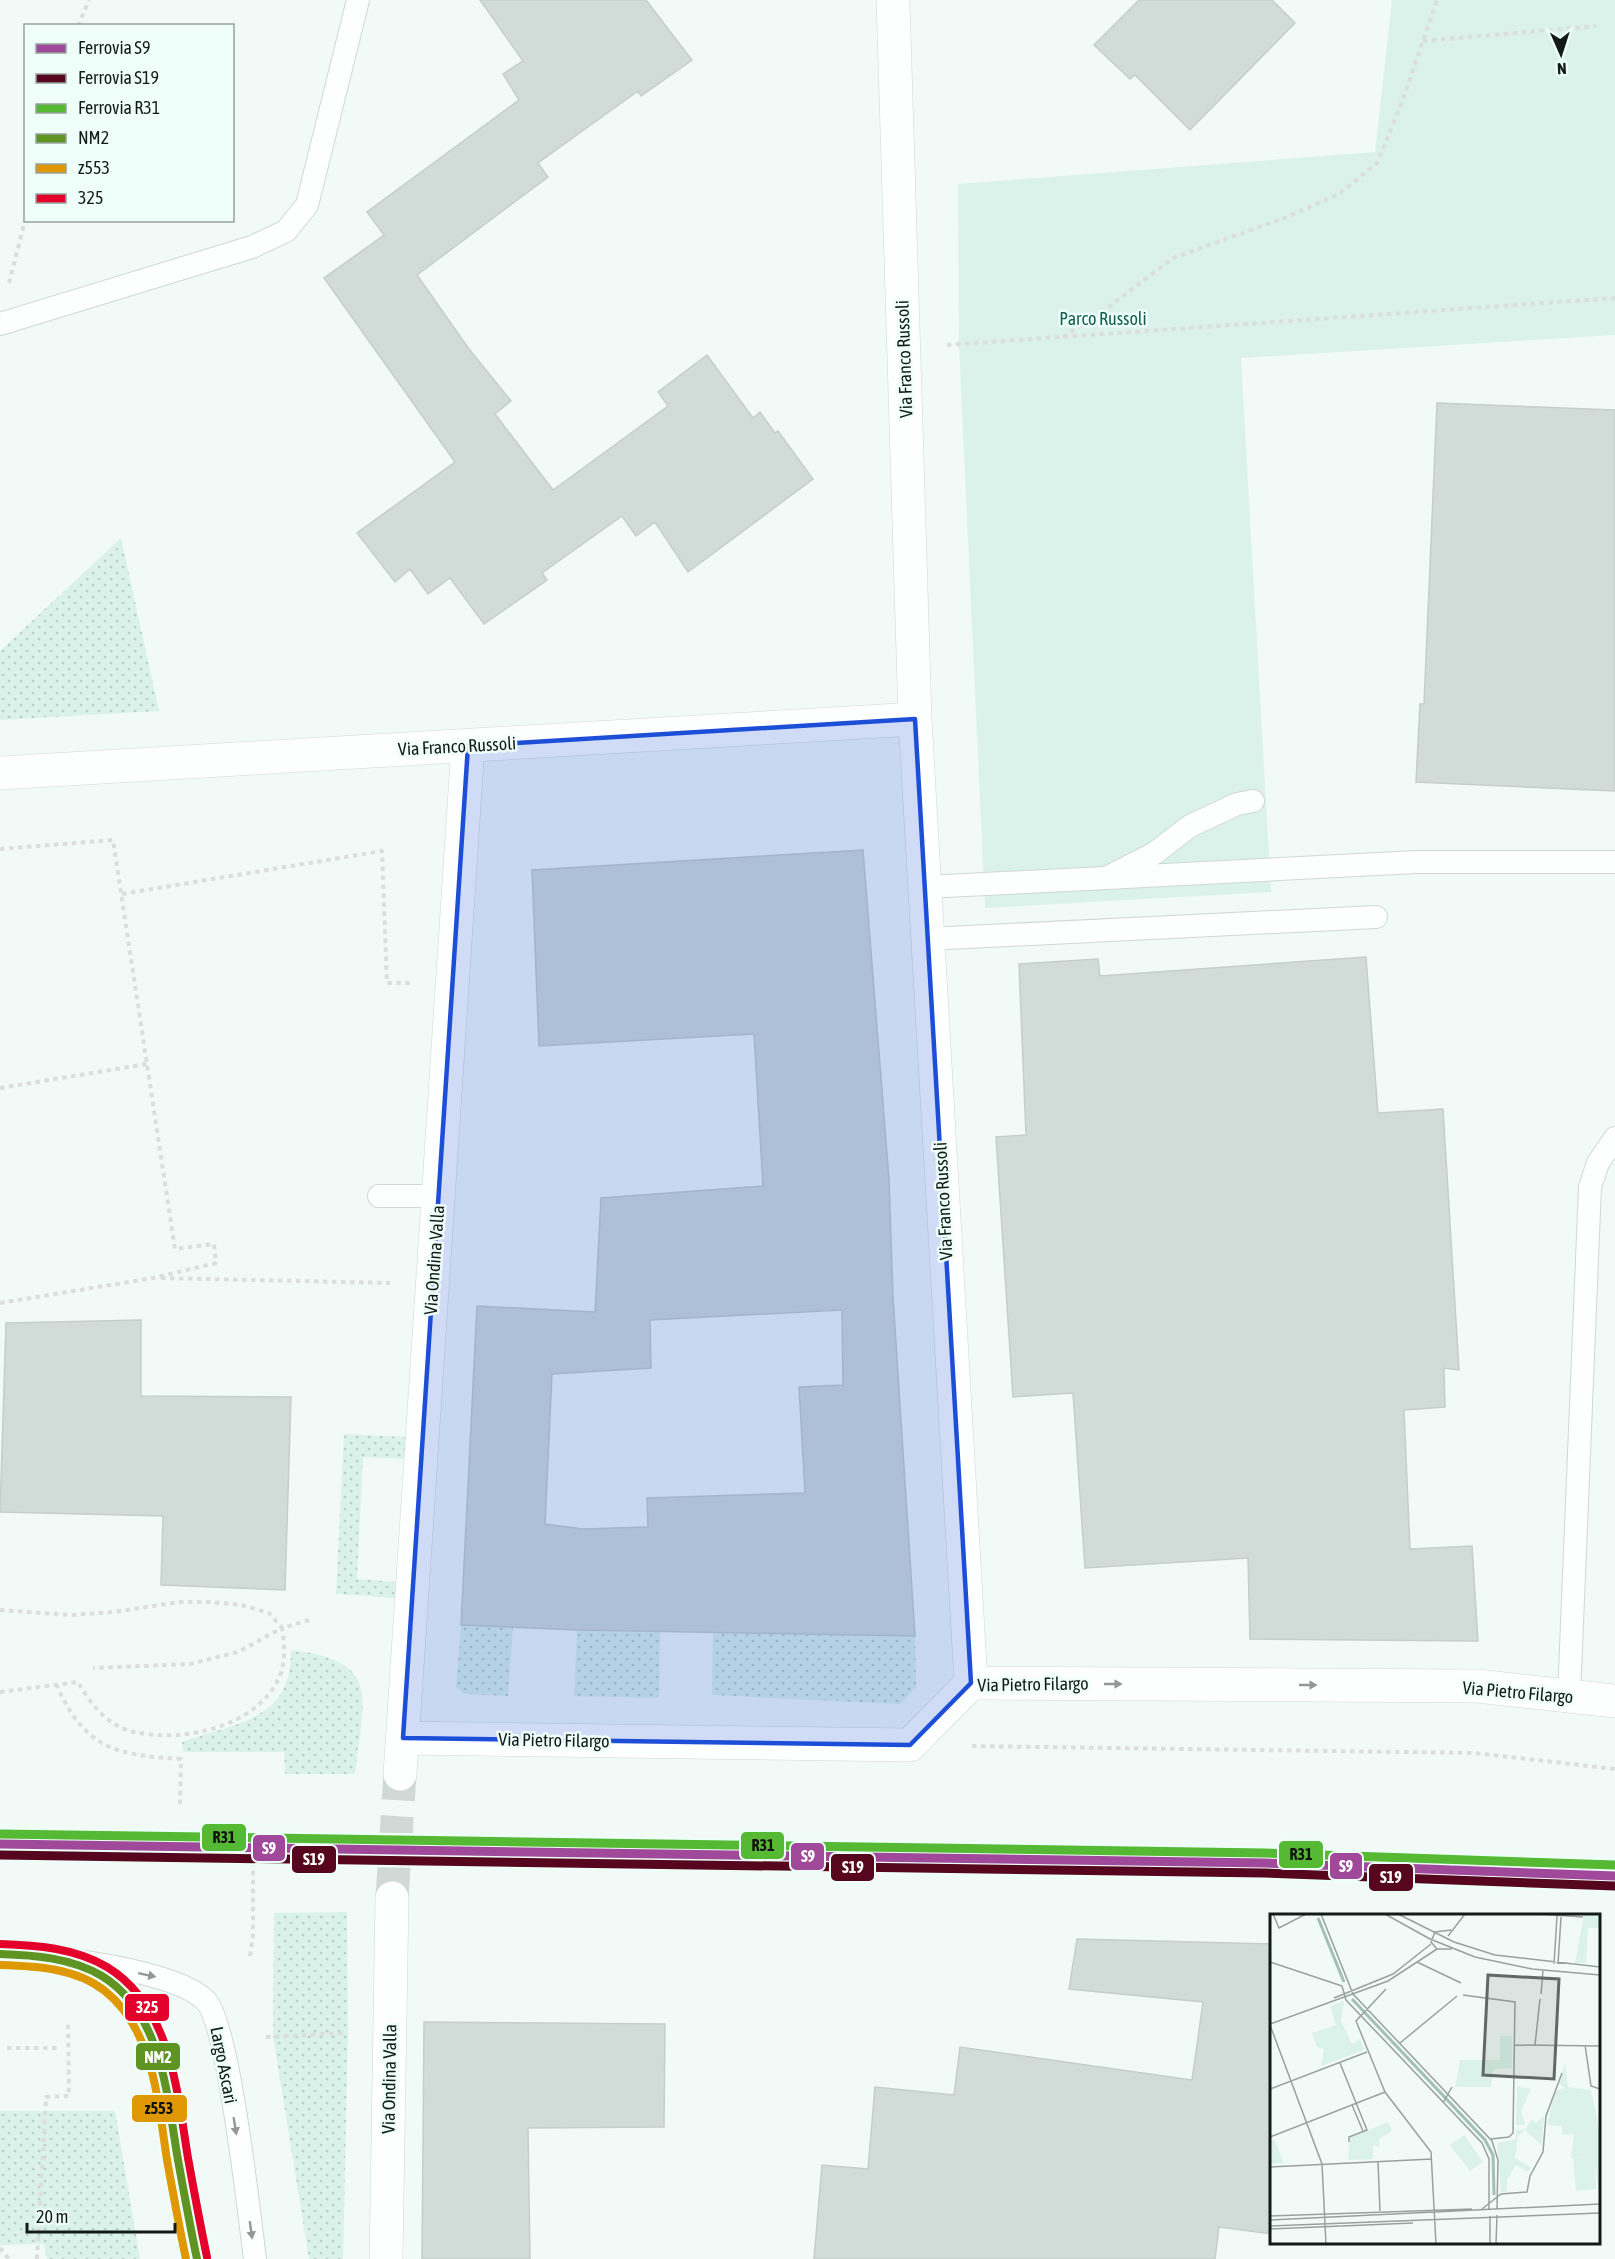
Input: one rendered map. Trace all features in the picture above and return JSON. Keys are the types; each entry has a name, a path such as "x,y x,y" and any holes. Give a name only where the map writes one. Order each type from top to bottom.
{"street":[{"name":"Via Franco Russoli","path":"893,0 915,719 971,1683"},
{"name":"Via Franco Russoli","path":"0,773 915,719"},
{"name":"Via Ondina Valla","path":"400,1774 468,746"},
{"name":"Via Pietro Filargo","path":"403,1738 910,1745 971,1683 1477,1686 1615,1701"},
{"name":"Via Ondina Valla","path":"386,2259 392,1898"}],"lane":[{"path":"0,324 252,247 286,231 308,205 358,0"},
{"path":"1106,878 1155,853 1190,826 1237,804 1252,801"},
{"path":"925,887 1416,862 1615,862"},
{"path":"927,939 1376,917"},
{"path":"1569,1696 1590,1187 1598,1163 1615,1138"},
{"path":"379,1196 438,1196"},
{"name":"Largo Ascari","path":"0,1953 148,1974 180,1984 207,2002 215,2016 224,2054 255,2259"},
{"name":"Largo Ascari","path":"48,1958 83,1968 113,1984 136,2010 146,2027 165,2081 196,2259"}],"path":[{"path":"79,24 89,0"},
{"path":"1061,338 1110,306 1173,258 1287,217 1339,194 1377,163 1437,0"},
{"path":"1423,42 1596,26"},
{"path":"8,284 25,222"},
{"path":"947,345 1615,298"},
{"path":"0,849 113,840 175,1249 214,1244 216,1263 153,1278 0,1303"},
{"path":"122,894 382,850 387,983 411,983"},
{"path":"0,1088 147,1064"},
{"path":"153,1278 397,1283"},
{"path":"0,1611 71,1615 114,1612 178,1602 241,1605 269,1613 282,1628 285,1652 281,1672 270,1692 253,1709 232,1722 209,1730 156,1734 129,1730 110,1720 95,1708 78,1682 0,1692"},
{"path":"93,1668 190,1664 238,1652 282,1628 313,1619"},
{"path":"56,1684 67,1708 79,1725 106,1746 144,1758 181,1759 180,1804"},
{"path":"910,1745 1474,1753 1615,1769"},
{"path":"250,1956 253,1935 253,1858"},
{"path":"37,2259 45,2097 69,2096 68,2024"},
{"path":"266,2037 348,2033"},
{"path":"7,2048 60,2048"},
{"path":"0,2248 9,2259"}],"highlighted area":[{"path":"915,719 971,1683 910,1745 403,1738 468,746"}],"green space":[{"name":"Parco Russoli","path":"1392,0 1615,0 1615,335 1241,358 1271,892 985,908 959,345 958,184 1375,152"},
{"path":"121,538 159,711 0,720 0,651"},
{"path":"344,1434 406,1437 405,1459 363,1457 357,1579 397,1582 396,1598 336,1594"},
{"path":"461,1625 513,1627 508,1696 464,1694 456,1687"},
{"path":"577,1630 660,1632 659,1698 574,1696"},
{"path":"713,1632 915,1636 916,1687 900,1704 712,1695"},
{"path":"291,1650 321,1655 342,1664 354,1675 361,1689 363,1706 355,1774 285,1774 284,1752 183,1752 182,1742 240,1724 271,1706 282,1692 289,1674"},
{"path":"347,1912 348,2033 343,2259 309,2259 273,2036 274,1913"},
{"path":"0,2111 115,2111 140,2259 47,2259 44,2244 0,2245"}],"building":[{"path":"480,0 646,0 692,60 641,96 638,91 538,163 548,177 417,275 469,349 511,401 495,414 553,490 668,406 658,392 707,355 753,418 760,412 775,433 778,431 813,479 688,572 655,522 636,536 622,516 542,573 547,580 484,624 450,578 428,594 410,569 395,582 357,533 455,462 324,278 384,235 367,212 519,100 503,74 523,61"},
{"path":"1139,0 1272,0 1295,23 1190,130 1135,75 1130,79 1094,45"},
{"path":"1437,403 1615,410 1615,791 1416,782 1420,704 1424,704"},
{"path":"863,850 889,1179 893,1297 915,1636 577,1630 461,1625 477,1306 595,1312 601,1198 763,1186 754,1034 539,1046 532,870","holes":["842,1310 843,1385 799,1387 805,1493 647,1498 648,1527 583,1529 545,1524 552,1374 651,1368 650,1320"]},
{"path":"1366,957 1378,1113 1443,1109 1459,1370 1444,1368 1445,1407 1404,1410 1410,1549 1472,1546 1478,1641 1250,1639 1248,1558 1085,1568 1073,1393 1013,1397 996,1137 1026,1135 1019,964 1098,959 1100,976"},
{"path":"141,1320 141,1396 291,1397 285,1590 161,1585 163,1516 0,1512 6,1323"},
{"path":"1077,1939 1270,1944 1270,2234 1219,2227 1215,2259 814,2259 822,2165 868,2169 875,2087 954,2095 960,2047 1192,2080 1203,2002 1069,1989"},
{"path":"424,2022 665,2024 664,2127 528,2128 530,2259 422,2259"}],"tunnel":[{"path":"392,1898 400,1774"}],"rail line":[{"name":"R31","path":"0,1834 1264,1853 1615,1865"},
{"name":"S9","path":"0,1844 1264,1863 1615,1876"},
{"name":"S19","path":"0,1855 1264,1873 1615,1886"}],"transit line":[{"name":"325","path":"0,1944 55,1949 95,1961 107,1967 128,1984 145,2004 158,2027 174,2078 207,2257"},
{"name":"NM2","path":"0,1954 66,1961 90,1970 102,1976 122,1992 138,2012 150,2034 165,2084 197,2259"},
{"name":"z553","path":"0,1965 28,1966 81,1977 105,1991 121,2007 134,2026 151,2069 186,2259"}]}
